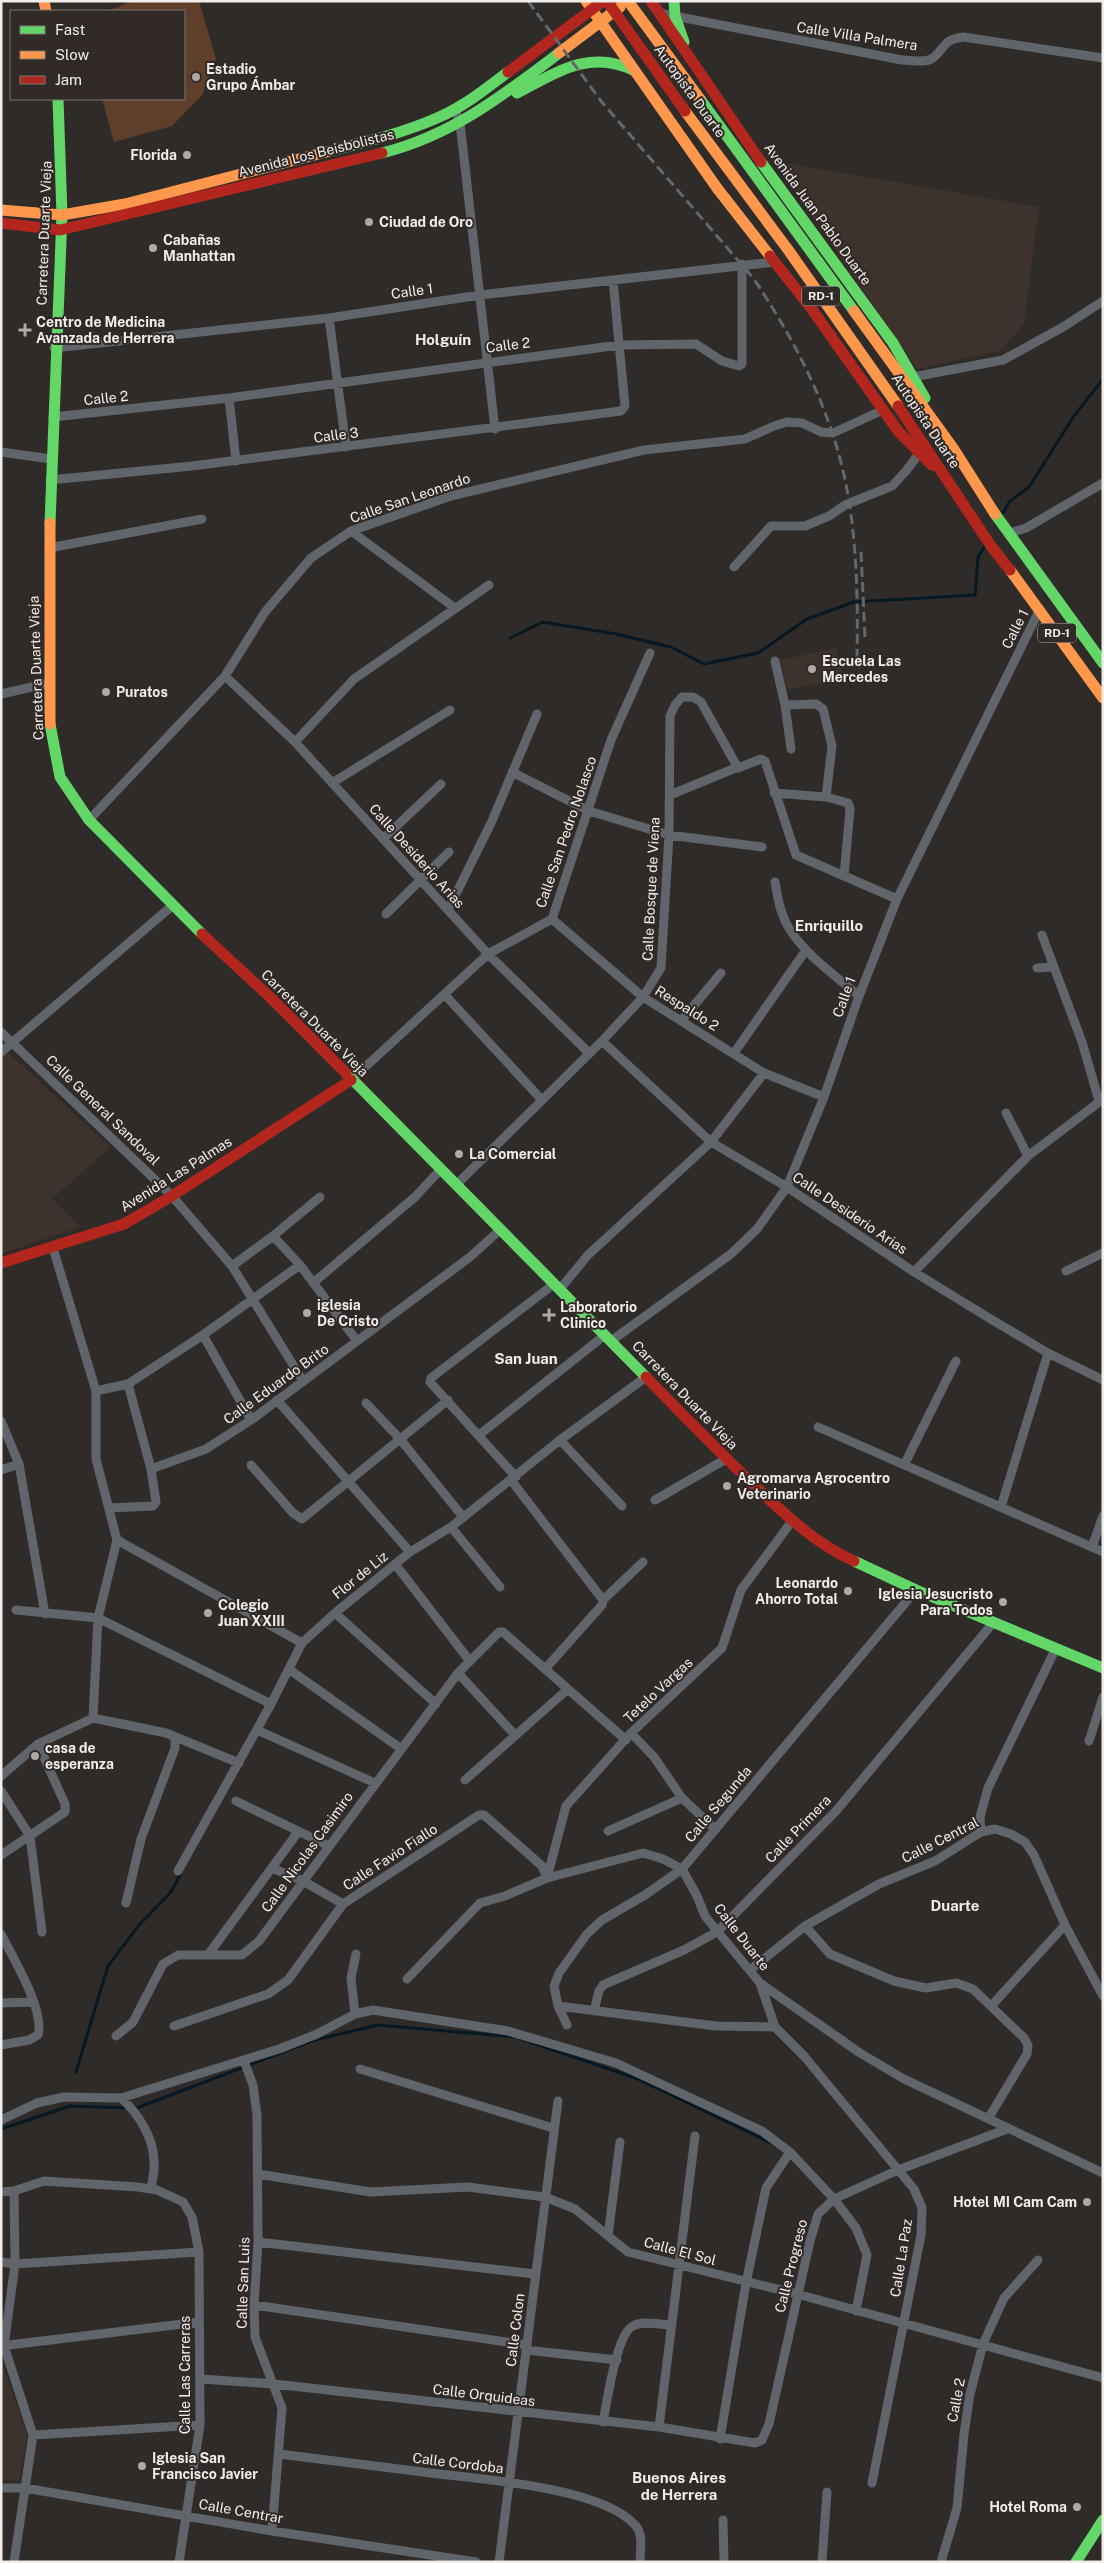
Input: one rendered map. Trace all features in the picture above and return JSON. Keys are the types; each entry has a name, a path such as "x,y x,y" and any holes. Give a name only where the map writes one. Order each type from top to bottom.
{"main road":[{"name":"Avenida Los Beisbolistas","path":"1,210 62,215 125,204 375,140 456,109 478,96 589,5 603,1"},
{"name":"Autopista Duarte","path":"607,1 685,111 795,259 928,448 951,485"},
{"name":"Avenida Los Beisbolistas","path":"1,223 60,230 380,154 460,123 492,104 628,1"},
{"name":"Autopista Duarte","path":"628,1 953,448"},
{"name":"Avenida Juan Pablo Duarte","path":"651,1 693,63 893,343 953,448"},
{"path":"674,1 675,16 693,63"},
{"path":"589,5 637,72"},
{"path":"492,104 570,68 591,61 605,59 615,61 637,72"},
{"name":"Autopista Duarte","path":"637,72 718,188 811,308 898,431 951,485"},
{"name":"Carretera Duarte Vieja","path":"58,100 62,148 62,215 54,348 50,480 50,731 60,776 88,820 172,906 272,999 457,1184 726,1459 792,1522 804,1532 836,1552 916,1590 1055,1650 1103,1668"},
{"name":"RD-1","path":"953,448 1000,522 1103,663"},
{"name":"RD-1","path":"951,485 992,546 1040,609 1103,698"},
{"name":"Avenida Las Palmas","path":"1,1263 124,1224 172,1196 351,1080"},
{"path":"1076,2562 1103,2520"}],"street":[{"name":"Calle Villa Palmera","path":"659,13 902,60 926,61 934,58 951,39 963,37 1103,58"},
{"path":"456,109 460,123 494,429"},
{"name":"Calle 1","path":"54,348 329,318 480,295 742,264 774,262"},
{"name":"Calle 2","path":"53,417 228,398 619,345 696,344 722,361 741,365 742,264"},
{"path":"613,280 619,345"},
{"path":"913,377 1004,360 1064,327 1103,300"},
{"path":"329,318 346,447"},
{"name":"Calle 3","path":"50,480 494,429 624,409 619,345"},
{"path":"228,398 236,460"},
{"name":"Calle San Leonardo","path":"88,820 225,676 265,612 311,558 351,531 451,496 644,450 745,439 788,422 802,423 820,432 833,433 883,410"},
{"path":"1,452 51,460"},
{"path":"734,567 771,526 805,526 829,516 845,505 892,486 920,452"},
{"path":"1009,532 1026,528 1103,483"},
{"path":"49,548 202,519"},
{"path":"351,531 455,608"},
{"path":"295,742 354,679 489,585"},
{"name":"Calle 1","path":"479,1435 608,1338 731,1254 757,1229 787,1187 824,1097 859,996 897,899 1040,609"},
{"name":"Calle San Pedro Nolasco","path":"351,1080 488,954 552,919 611,740 650,653"},
{"path":"776,661 791,749"},
{"name":"Calle Desiderio Arias","path":"225,676 295,742 488,954 590,1054"},
{"path":"1,694 50,683"},
{"name":"Calle Bosque de Viena","path":"457,1184 541,1099 590,1054 643,997 661,968 669,835 670,716 675,705 682,697 693,697 702,702 738,767"},
{"path":"785,705 816,704 823,709 832,746 826,797"},
{"path":"332,783 450,710"},
{"path":"448,910 492,821 537,714"},
{"path":"670,794 738,767 763,760 796,855 897,899"},
{"path":"512,772 589,811 669,835 762,847"},
{"path":"383,839 441,784"},
{"path":"774,793 826,797 848,803 850,809 844,876"},
{"path":"386,914 449,852"},
{"path":"775,882 782,914 806,950 859,996"},
{"path":"1,1052 172,906"},
{"name":"Respaldo 2","path":"552,919 643,997 734,1053 764,1074 824,1097"},
{"path":"914,1272 1028,1156 1101,1100 1082,1042 1042,935"},
{"path":"734,1053 806,950"},
{"path":"1037,968 1053,967"},
{"path":"681,1021 721,973"},
{"path":"445,995 541,1099"},
{"name":"Calle General Sandoval","path":"1,1032 172,1196 232,1266 254,1298 303,1381"},
{"name":"Calle Desiderio Arias","path":"602,1041 711,1142 787,1187 914,1272 1048,1353 1103,1380"},
{"path":"603,1600 514,1478 479,1435 430,1382 430,1378 557,1286 711,1142 764,1074"},
{"path":"1006,1113 1028,1156"},
{"path":"313,1283 415,1196 441,1169"},
{"path":"232,1266 273,1236 320,1197"},
{"name":"Calle Eduardo Brito","path":"151,1470 206,1449 251,1420 470,1257 501,1229"},
{"path":"273,1236 300,1265 358,1341"},
{"path":"53,1248 96,1391 96,1459 118,1540 98,1618 93,1718"},
{"path":"1066,1271 1103,1253"},
{"path":"96,1391 128,1384 203,1335 300,1265"},
{"path":"203,1335 251,1420"},
{"path":"1001,1507 1048,1353"},
{"path":"904,1465 956,1361"},
{"name":"Flor de Liz","path":"178,1871 290,1670 302,1644 335,1613 410,1552 451,1527 560,1440 646,1377"},
{"path":"109,1508 153,1506 156,1502 151,1470 128,1384"},
{"path":"277,1400 349,1480 410,1552"},
{"path":"250,1465 293,1513 302,1519 448,1400"},
{"path":"366,1403 400,1439 463,1517"},
{"path":"1,1421 19,1464 45,1614"},
{"path":"818,1427 1103,1552"},
{"path":"560,1440 622,1506"},
{"path":"655,1500 726,1459"},
{"path":"1,1470 19,1464"},
{"path":"1092,1547 1103,1516"},
{"name":"Tetelo Vargas","path":"547,1878 566,1806 629,1736 722,1648 742,1590 792,1522"},
{"path":"451,1527 500,1587"},
{"path":"118,1540 302,1644"},
{"path":"643,1562 603,1600 602,1605 545,1669 654,1757 682,1798 715,1829"},
{"path":"395,1564 469,1660"},
{"name":"Calle Segunda","path":"567,2025 558,2006 554,1986 559,1973 587,1934 602,1920 645,1895 682,1869 916,1590"},
{"path":"16,1610 98,1618 271,1704"},
{"path":"335,1613 436,1704"},
{"name":"Calle Primera","path":"594,2011 599,1991 603,1985 684,1950 717,1932 836,1811 993,1623"},
{"name":"Calle Nicolas Casimiro","path":"116,2036 133,2022 163,1964 178,1955 242,1955 259,1941 400,1748 436,1704 458,1673 499,1632 504,1632 545,1669"},
{"path":"981,1832 980,1817 988,1788 1055,1650"},
{"path":"290,1670 400,1748"},
{"path":"458,1673 515,1735"},
{"path":"465,1780 568,1689"},
{"path":"1089,1741 1103,1697"},
{"path":"1,1776 38,1744 93,1718 166,1733 239,1763"},
{"path":"257,1730 375,1783"},
{"path":"126,1903 141,1839 175,1748 175,1738"},
{"path":"1,1855 65,1812 65,1804 38,1744"},
{"path":"1,1792 30,1836 42,1932"},
{"path":"608,1831 682,1798"},
{"path":"236,1801 329,1846"},
{"name":"Calle Favio Fiallo","path":"174,2026 268,1994 288,1980 343,1904 482,1815 542,1866 547,1878"},
{"name":"Calle Central","path":"750,1970 805,1926 879,1884 935,1861 981,1832 996,1829 1011,1834 1024,1842 1034,1855 1066,1926 1103,1996"},
{"path":"208,1955 298,1832"},
{"path":"407,1979 480,1903 505,1896 547,1878 643,1853 663,1859 682,1869"},
{"path":"272,1868 304,1881 343,1904"},
{"name":"Calle Duarte","path":"682,1869 697,1896 705,1916 760,1983 878,2066 1103,2174"},
{"path":"805,1926 830,1954 845,1962 915,1986 926,1988 956,1983 966,1986 992,2005 1024,2038 1028,2050 988,2118"},
{"path":"992,2005 1066,1926"},
{"path":"1,1934 34,2002 40,2028 38,2035 29,2040 1,2045"},
{"path":"355,2014 350,1978 356,1954"},
{"path":"558,2006 716,2026 774,2027 760,1983"},
{"path":"1,2003 34,2002"},
{"path":"1,2120 37,2103 64,2097 120,2098 244,2061 317,2034 355,2014 374,2010 508,2032 616,2063 762,2131 790,2152 834,2199 856,2228 867,2255 856,2311"},
{"name":"Calle La Paz","path":"774,2027 804,2056 919,2198 922,2220 904,2325 872,2483"},
{"name":"Calle San Luis","path":"244,2061 253,2085 258,2115 258,2242 254,2305 257,2349 274,2384 282,2408 272,2531"},
{"path":"360,2069 553,2128"},
{"path":"1,2192 14,2191 44,2181 151,2189 154,2162 152,2151 137,2115 120,2098"},
{"name":"Calle Colon","path":"499,2562 553,2128 558,2101"},
{"name":"Calle Progreso","path":"762,2440 770,2424 797,2294 818,2214 834,2199 898,2170 1007,2129"},
{"path":"659,2427 695,2136"},
{"path":"608,2236 620,2142"},
{"path":"720,2438 746,2283 766,2188 790,2152"},
{"name":"Calle El Sol","path":"258,2174 370,2192 468,2186 545,2197 575,2208 628,2252 746,2283 797,2294 904,2325 983,2344 1103,2378"},
{"name":"Calle Las Carreras","path":"151,2189 183,2202 192,2217 199,2252 200,2425 179,2562"},
{"path":"14,2191 15,2264 3,2346 33,2435 15,2562"},
{"path":"258,2242 535,2274"},
{"path":"1,2262 15,2264 199,2252"},
{"name":"Calle 2","path":"941,2562 957,2508 970,2394 983,2344 1004,2298 1038,2260"},
{"path":"254,2305 617,2360"},
{"path":"3,2346 199,2322"},
{"path":"603,2422 622,2340 632,2326 643,2324 672,2325"},
{"name":"Calle Orquideas","path":"201,2379 274,2384 518,2413 659,2427 748,2443 762,2440"},
{"path":"33,2435 200,2425"},
{"name":"Calle Cordoba","path":"279,2454 509,2483 593,2501 628,2518 637,2527 641,2538 640,2562"},
{"name":"Calle Centrar","path":"1,2488 25,2488 272,2531 476,2562"},
{"path":"822,2562 827,2492"},
{"path":"723,2520 724,2562"}],"shaded area":[{"name":"Estadio Grupo Ámbar","path":"132,1 199,1 216,59 202,95 172,126 114,142 102,100 185,100 185,10 110,10"},
{"path":"774,161 1039,207 1024,324 1000,351 917,369"},
{"name":"Escuela Las Mercedes","path":"836,648 843,679 787,690 781,660"},
{"path":"8,1052 110,1147 52,1199 80,1227 1,1254 1,1058"},
{"path":"1,2359 27,2435 19,2481 1,2480"}],"waterway":[{"path":"1003,513 1010,501 1029,487 1074,416 1103,379"},
{"path":"510,638 543,622 616,634 671,647 704,664 758,653 807,619 854,602 975,595 978,557 984,547"},
{"path":"76,2072 108,1966 139,1925 171,1892 181,1873"},
{"path":"134,2109 315,2040 378,2025 515,2037"},
{"path":"521,2039 638,2079 773,2144"},
{"path":"1,2129 70,2106 128,2108"}],"railway":[{"path":"528,1 601,101 754,279 796,349 829,423 844,475 852,520 856,565 857,657"},
{"path":"861,552 865,637"}],"traffic: fast":[{"path":"674,1 675,16 684,42"},
{"path":"382,153 407,146 454,125 497,99 559,53"},
{"path":"517,93 559,71 587,63 617,64 633,70"},
{"path":"330,151 398,133 447,114 508,72"},
{"path":"700,99 854,311"},
{"path":"50,523 62,215 58,100"},
{"path":"761,162 893,343 925,398"},
{"path":"995,514 1103,663"},
{"path":"50,724 60,777 89,820 202,934"},
{"path":"346,1073 646,1377"},
{"path":"854,1561 916,1590 1103,1668"},
{"path":"1076,2562 1103,2520"}],"traffic: slow":[{"path":"44,1 46,10"},
{"path":"586,1 717,188 770,256"},
{"path":"628,1 700,99"},
{"path":"559,53 620,7"},
{"path":"685,111 789,251 898,406"},
{"path":"1,210 62,215 125,204 330,151"},
{"path":"854,311 953,448 995,514"},
{"path":"50,523 50,724"},
{"path":"1010,570 1103,698"}],"traffic: jam":[{"path":"508,72 603,1"},
{"path":"607,1 685,111"},
{"path":"651,1 761,162"},
{"path":"1,223 60,230 382,153"},
{"path":"770,256 811,308 898,431 932,465"},
{"path":"898,406 991,546 1010,570"},
{"path":"202,934 272,999 346,1073"},
{"path":"1,1263 124,1224 172,1196 351,1080"},
{"path":"646,1377 729,1461 791,1519 815,1538 854,1561"}],"place":[{"name":"Estadio Grupo Ámbar","path":"196,77"},
{"name":"Florida","path":"187,155"},
{"name":"Ciudad de Oro","path":"369,222"},
{"name":"Cabañas Manhattan","path":"153,248"},
{"name":"Centro de Medicina Avanzada de Herrera","path":"25,330"},
{"name":"Escuela Las Mercedes","path":"812,669"},
{"name":"Puratos","path":"106,692"},
{"name":"La Comercial","path":"459,1154"},
{"name":"iglesia De Cristo","path":"307,1313"},
{"name":"Laboratorio Clinico","path":"549,1315"},
{"name":"Agromarva Agrocentro Veterinario","path":"727,1486"},
{"name":"Leonardo Ahorro Total","path":"848,1591"},
{"name":"Iglesia Jesucristo Para Todos","path":"1003,1602"},
{"name":"Colegio Juan XXIII","path":"208,1613"},
{"name":"casa de esperanza","path":"35,1756"},
{"name":"Hotel MI Cam Cam","path":"1087,2202"},
{"name":"Iglesia San Francisco Javier","path":"142,2466"},
{"name":"Hotel Roma","path":"1077,2507"}],"district":[{"name":"Holguín","path":"443,339"},
{"name":"Enriquillo","path":"829,925"},
{"name":"San Juan","path":"526,1358"},
{"name":"Duarte","path":"955,1905"},
{"name":"Buenos Aires de Herrera","path":"679,2486"}]}
